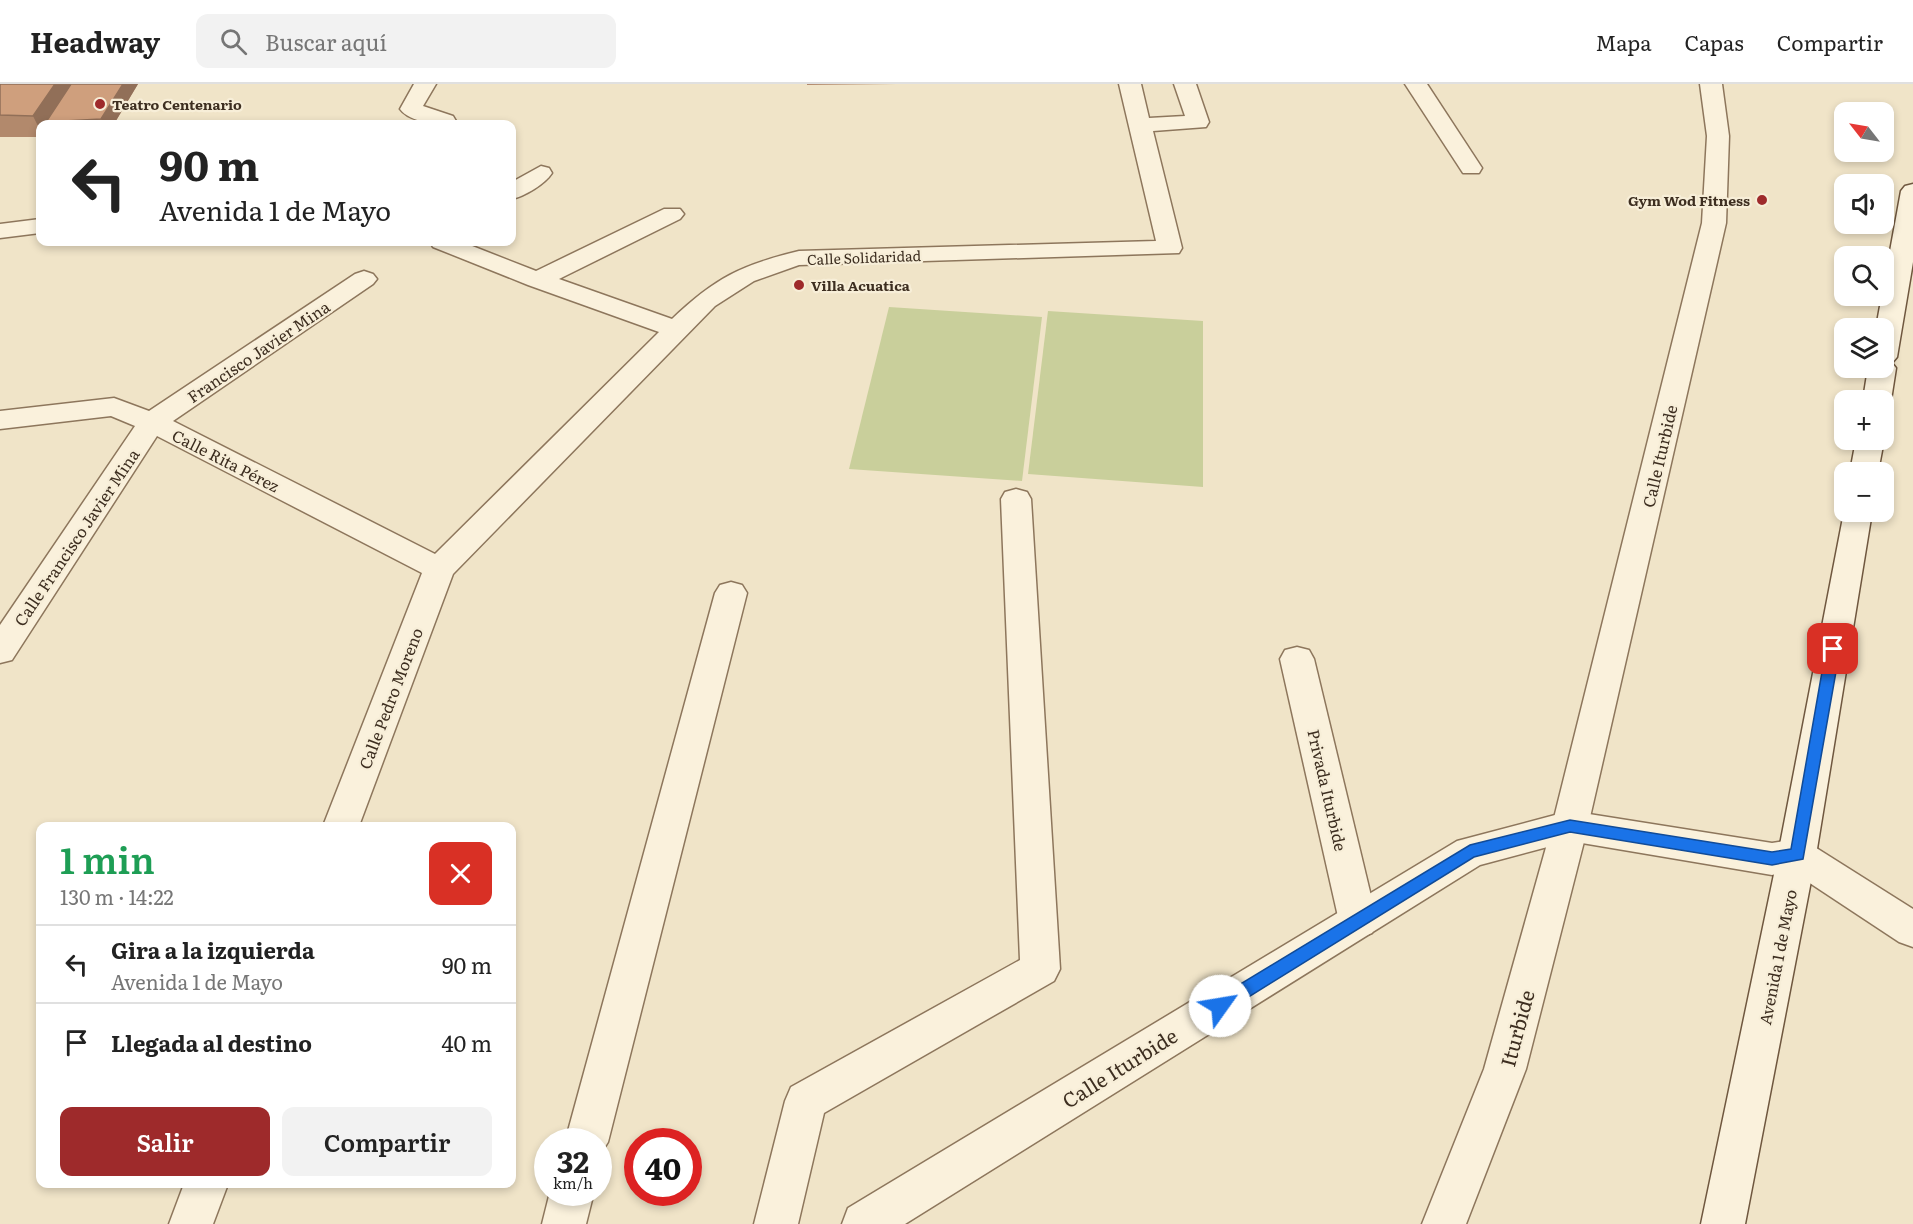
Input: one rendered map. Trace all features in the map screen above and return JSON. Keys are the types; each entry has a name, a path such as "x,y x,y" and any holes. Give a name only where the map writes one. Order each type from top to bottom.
{"street":[{"path":"425,84 411,109 442,120"},
{"name":"Calle Solidaridad","path":"439,569 712,294 734,279 758,268 799,258 1170,248 1142,125 1130,84"},
{"path":"1142,125 1198,122 1185,84"},
{"path":"1416,84 1471,168"},
{"name":"Calle Iturbide","path":"1570,826 1714,223 1718,136 1711,84"},
{"path":"516,189 541,173"},
{"path":"1891,318 1913,191"},
{"path":"537,280 672,214"},
{"path":"0,231 36,226"},
{"path":"452,246 537,280 676,329"},
{"name":"Francisco Javier Mina","path":"152,422 364,279"},
{"name":"Calle Rita Pérez","path":"0,420 114,407 152,422 439,569"},
{"name":"Calle Francisco Javier Mina","path":"0,651 152,422"},
{"path":"776,1224 806,1101 1040,969 1016,500"},
{"name":"Avenida 1 de Mayo","path":"1723,1224 1797,855 1855,522"},
{"name":"Calle Pedro Moreno","path":"343,822 439,569"},
{"path":"590,1128 731,593"},
{"name":"Privada Iturbide","path":"1297,659 1358,921"},
{"name":"Calle Iturbide","path":"864,1224 1470,852 1570,826 1772,859 1797,855"},
{"name":"Iturbide","path":"1444,1224 1505,1069 1570,826"},
{"path":"1797,855 1913,930"},
{"path":"191,1224 204,1188"},
{"path":"564,1224 568,1206"}],"green space":[{"path":"889,307 1042,317 1022,481 849,469"},
{"path":"1048,311 1203,321 1203,487 1028,474"}],"building":[{"path":"0,84 55,84 33,116 0,115"},
{"name":"Teatro Centenario","path":"71,84 123,84 101,119 47,120"}],"place":[{"name":"Teatro Centenario","path":"100,104"},
{"name":"Gym Wod Fitness","path":"1762,200"},
{"name":"Villa Acuatica","path":"799,285"}],"route":[{"path":"1220,1006 1470,852 1490,846 1570,826 1772,859 1797,855 1833,649"}]}
